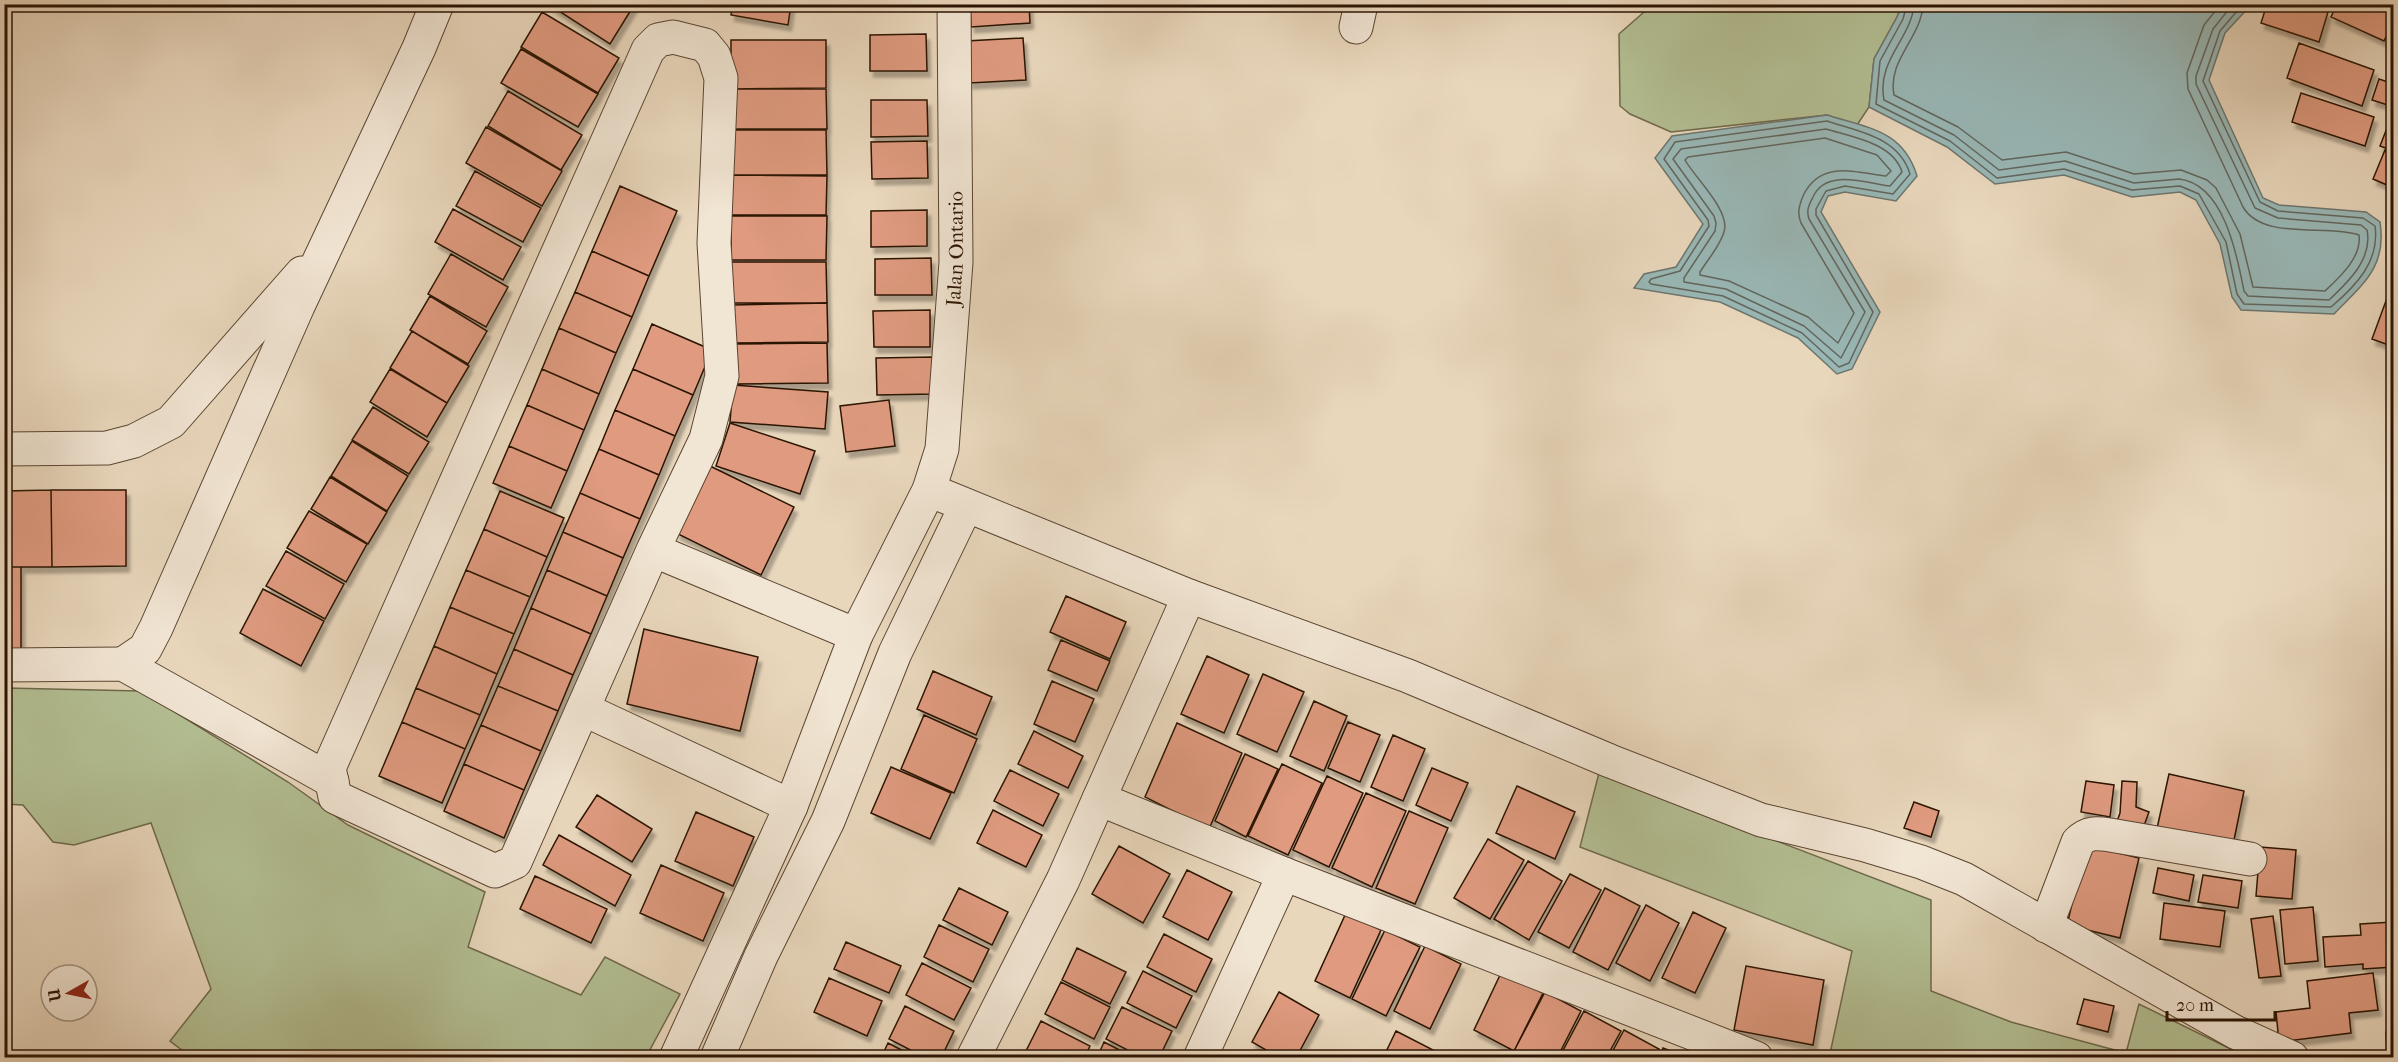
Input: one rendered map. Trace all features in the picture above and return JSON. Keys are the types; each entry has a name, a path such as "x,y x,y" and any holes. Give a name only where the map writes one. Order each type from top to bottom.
{"street":[{"path":"123,664 145,649 156,628 437,4"},
{"name":"Jalan Ontario","path":"676,1058 791,806 856,635 929,490 942,449 956,262 954,4"},
{"path":"673,37 705,45 714,56 721,78 714,243 722,376 706,439 653,550 515,862 495,871 335,796 329,768 648,50 658,40 673,37"},
{"path":"4,449 107,448 134,441 171,422 327,244"},
{"path":"929,490 1189,596 1408,676 1610,761 1761,820 1865,845 1921,862 1964,879 2235,1032 2292,1058"},
{"path":"717,1058 761,957 828,821 894,653 966,506"},
{"path":"653,550 856,635"},
{"path":"973,1058 1018,965 1063,880 1189,596"},
{"path":"4,665 123,664 332,781"},
{"path":"583,709 791,806 790,821 802,833 817,832 828,821"},
{"path":"1099,799 1284,874 1756,1058"},
{"path":"2046,926 2078,842 2085,835 2094,833 2110,835 2250,859"},
{"path":"1200,1058 1284,874"}],"green space":[{"path":"1652,5 1902,5 1874,59 1869,107 1857,125 1827,115 1671,132 1630,114 1620,106 1619,34"},
{"path":"5,688 141,691 288,782 348,825 485,892 468,947 581,995 605,957 680,994 646,1057 191,1057 170,1041 211,989 151,823 74,845 53,842 23,805 5,804"},
{"path":"1599,773 1931,900 1931,991 2011,1022 2126,1053 2139,1004 2247,1057 1834,1057 1831,1049 1852,951 1580,847"}],"water":[{"path":"1902,5 2251,5 2225,33 2209,80 2263,198 2279,205 2366,212 2380,222 2380,251 2370,274 2334,314 2241,310 2232,297 2220,244 2196,200 2180,192 2132,197 2064,175 1995,184 1947,147 1869,107 1874,59"},
{"path":"1827,115 1870,128 1893,140 1911,161 1917,176 1896,201 1845,192 1828,196 1821,212 1880,312 1852,369 1837,374 1798,338 1720,302 1634,288 1644,274 1676,267 1703,224 1655,158 1672,136"}],"building":[{"path":"548,4 633,4 634,5 610,44"},
{"path":"733,4 791,4 788,25 731,15"},
{"path":"970,4 1029,4 1030,23 971,27"},
{"path":"2267,4 2306,4 2328,12 2319,42 2261,23"},
{"path":"2337,4 2376,4 2394,12 2394,19 2384,41 2331,17"},
{"path":"542,12 619,58 598,93 521,47"},
{"path":"926,34 927,71 870,71 870,35"},
{"path":"1023,38 1026,80 969,83 966,41"},
{"path":"731,40 826,40 826,88 731,89"},
{"path":"2299,43 2374,70 2362,106 2287,78"},
{"path":"521,49 598,94 578,127 501,83"},
{"path":"2379,79 2394,84 2394,107 2372,100"},
{"path":"731,89 826,89 827,129 731,129"},
{"path":"508,91 582,135 561,170 488,126"},
{"path":"2301,93 2374,117 2365,146 2292,122"},
{"path":"871,100 927,100 928,136 871,137"},
{"path":"2392,115 2394,116 2394,151 2380,146"},
{"path":"486,127 562,171 542,206 466,163"},
{"path":"731,130 826,130 827,175 731,175"},
{"path":"927,141 928,178 872,179 871,142"},
{"path":"2385,150 2394,154 2394,188 2373,179"},
{"path":"475,171 541,208 523,242 456,206"},
{"path":"732,175 827,176 826,215 731,215"},
{"path":"620,186 677,211 649,276 592,251"},
{"path":"453,209 521,247 503,280 435,242"},
{"path":"927,210 927,246 871,247 871,211"},
{"path":"731,216 827,216 826,260 731,260"},
{"path":"592,251 649,276 632,317 575,292"},
{"path":"451,254 508,287 486,327 428,294"},
{"path":"931,258 932,295 875,295 875,259"},
{"path":"731,262 826,262 827,303 731,303"},
{"path":"2394,279 2394,347 2372,339"},
{"path":"575,292 632,317 616,353 559,328"},
{"path":"430,296 487,331 468,364 410,330"},
{"path":"827,303 828,342 732,343 731,305"},
{"path":"930,310 930,347 874,347 873,311"},
{"path":"652,324 712,350 693,395 633,369"},
{"path":"559,328 616,353 599,394 542,369"},
{"path":"412,331 469,366 447,403 390,368"},
{"path":"827,343 828,383 733,384 732,344"},
{"path":"933,357 934,394 877,395 876,358"},
{"path":"390,369 447,403 427,437 370,402"},
{"path":"542,369 599,394 584,430 527,405"},
{"path":"633,369 693,395 675,436 615,410"},
{"path":"733,385 828,392 825,429 730,422"},
{"path":"889,400 895,446 846,452 840,406"},
{"path":"527,405 584,430 567,471 509,446"},
{"path":"373,407 429,442 409,474 352,440"},
{"path":"615,410 675,436 659,475 599,449"},
{"path":"730,423 815,451 800,494 716,466"},
{"path":"352,441 408,476 387,511 331,476"},
{"path":"509,446 567,471 551,508 493,483"},
{"path":"599,449 659,475 640,519 580,493"},
{"path":"708,465 794,507 761,575 676,533"},
{"path":"330,477 387,512 368,544 311,509"},
{"path":"51,490 52,567 4,567 4,491"},
{"path":"51,490 126,490 126,566 52,567"},
{"path":"500,491 564,518 547,557 484,529"},
{"path":"580,493 640,519 623,558 563,532"},
{"path":"309,511 367,544 346,582 287,548"},
{"path":"484,529 547,557 530,597 466,570"},
{"path":"563,532 623,558 607,596 547,570"},
{"path":"286,551 344,584 325,619 266,586"},
{"path":"4,567 21,567 21,650 4,650"},
{"path":"466,570 530,597 514,634 450,607"},
{"path":"547,570 607,596 591,634 531,608"},
{"path":"263,589 324,621 301,666 240,633"},
{"path":"1066,596 1126,622 1110,659 1050,632"},
{"path":"450,607 514,634 497,674 434,646"},
{"path":"531,608 591,634 573,675 514,649"},
{"path":"644,629 758,657 740,731 627,704"},
{"path":"1061,640 1110,661 1097,691 1048,670"},
{"path":"434,646 497,674 480,715 416,688"},
{"path":"514,649 573,675 558,711 498,686"},
{"path":"1207,656 1249,675 1224,733 1181,714"},
{"path":"933,671 992,697 976,735 917,709"},
{"path":"1263,674 1304,692 1277,752 1237,734"},
{"path":"1052,681 1094,699 1075,742 1034,724"},
{"path":"498,686 558,711 541,751 481,725"},
{"path":"416,688 480,715 465,749 402,722"},
{"path":"1314,701 1347,716 1324,771 1290,756"},
{"path":"924,715 977,739 954,793 901,769"},
{"path":"402,722 465,749 442,803 379,776"},
{"path":"1348,722 1380,735 1360,782 1328,768"},
{"path":"1177,723 1242,753 1209,829 1145,797"},
{"path":"481,725 541,751 524,790 464,764"},
{"path":"1034,731 1083,756 1068,788 1018,764"},
{"path":"1393,735 1425,749 1403,801 1371,787"},
{"path":"1245,754 1278,769 1246,837 1215,821"},
{"path":"464,764 524,790 504,838 444,811"},
{"path":"1282,764 1322,783 1288,855 1248,836"},
{"path":"891,767 951,793 930,839 871,813"},
{"path":"1432,768 1468,783 1451,821 1416,805"},
{"path":"1010,770 1059,794 1043,826 994,801"},
{"path":"2169,774 2244,791 2232,850 2156,833"},
{"path":"1327,776 1363,793 1329,867 1293,850"},
{"path":"2086,781 2114,785 2110,817 2081,812"},
{"path":"2122,781 2137,782 2136,807 2149,812 2141,834 2116,824 2120,813"},
{"path":"1517,786 1575,812 1555,859 1496,833"},
{"path":"1366,793 1406,811 1372,887 1332,868"},
{"path":"597,795 652,829 632,862 576,827"},
{"path":"1914,802 1939,811 1931,837 1904,828"},
{"path":"993,810 1042,835 1026,867 977,843"},
{"path":"1409,811 1448,828 1415,904 1376,888"},
{"path":"696,812 754,837 733,886 675,861"},
{"path":"559,835 631,875 615,906 543,865"},
{"path":"1488,839 1524,860 1490,919 1454,898"},
{"path":"2086,845 2139,858 2120,938 2067,925"},
{"path":"1119,846 1170,874 1143,923 1092,894"},
{"path":"2260,847 2296,850 2292,899 2256,896"},
{"path":"1528,861 1562,881 1529,940 1494,919"},
{"path":"661,865 724,893 703,941 640,913"},
{"path":"2158,868 2194,875 2189,901 2153,893"},
{"path":"1187,870 1232,892 1208,940 1163,917"},
{"path":"1570,874 1601,890 1569,948 1538,932"},
{"path":"2203,875 2242,881 2238,908 2198,902"},
{"path":"535,876 607,909 591,943 520,909"},
{"path":"959,888 1008,912 992,945 943,920"},
{"path":"1605,888 1640,906 1608,970 1573,952"},
{"path":"2164,903 2225,911 2220,947 2160,939"},
{"path":"1646,905 1679,923 1650,981 1616,963"},
{"path":"2313,907 2318,961 2285,964 2280,910"},
{"path":"1693,912 1726,928 1695,993 1662,978"},
{"path":"1346,913 1381,930 1350,998 1315,981"},
{"path":"2273,916 2281,976 2259,978 2251,919"},
{"path":"2393,922 2394,967 2363,969 2363,964 2325,967 2323,937 2361,935 2360,924"},
{"path":"939,925 989,949 973,982 924,957"},
{"path":"1385,930 1420,947 1386,1016 1352,999"},
{"path":"1164,934 1212,959 1196,992 1147,967"},
{"path":"846,942 901,966 889,993 834,969"},
{"path":"1425,946 1461,964 1430,1029 1394,1011"},
{"path":"1077,948 1126,972 1110,1004 1062,980"},
{"path":"922,963 971,988 954,1020 906,995"},
{"path":"1746,966 1824,980 1813,1045 1734,1030"},
{"path":"1143,971 1192,996 1176,1028 1127,1003"},
{"path":"1501,973 1543,993 1514,1051 1474,1030"},
{"path":"2373,973 2378,1010 2349,1013 2351,1033 2279,1042 2276,1012 2310,1008 2307,981"},
{"path":"829,978 882,1001 867,1036 814,1012"},
{"path":"1061,982 1110,1007 1094,1039 1045,1014"},
{"path":"1279,992 1319,1015 1296,1058 1280,1058 1252,1042"},
{"path":"1545,992 1581,1011 1557,1058 1527,1058 1514,1051"},
{"path":"2084,999 2114,1006 2108,1032 2077,1024"},
{"path":"905,1006 954,1031 941,1058 926,1058 889,1039"},
{"path":"1122,1007 1172,1031 1159,1058 1143,1058 1106,1039"},
{"path":"1584,1011 1621,1031 1606,1058 1559,1058"},
{"path":"1041,1021 1090,1046 1084,1058 1035,1058 1025,1053"},
{"path":"1624,1030 1659,1049 1654,1058 1609,1058"},
{"path":"1396,1031 1439,1053 1437,1058 1383,1058"},
{"path":"2386,1032 2394,1032 2394,1058 2387,1058"},
{"path":"1104,1042 1135,1058 1097,1058"},
{"path":"888,1043 917,1058 881,1058"},
{"path":"1663,1048 1689,1058 1660,1058"}]}
